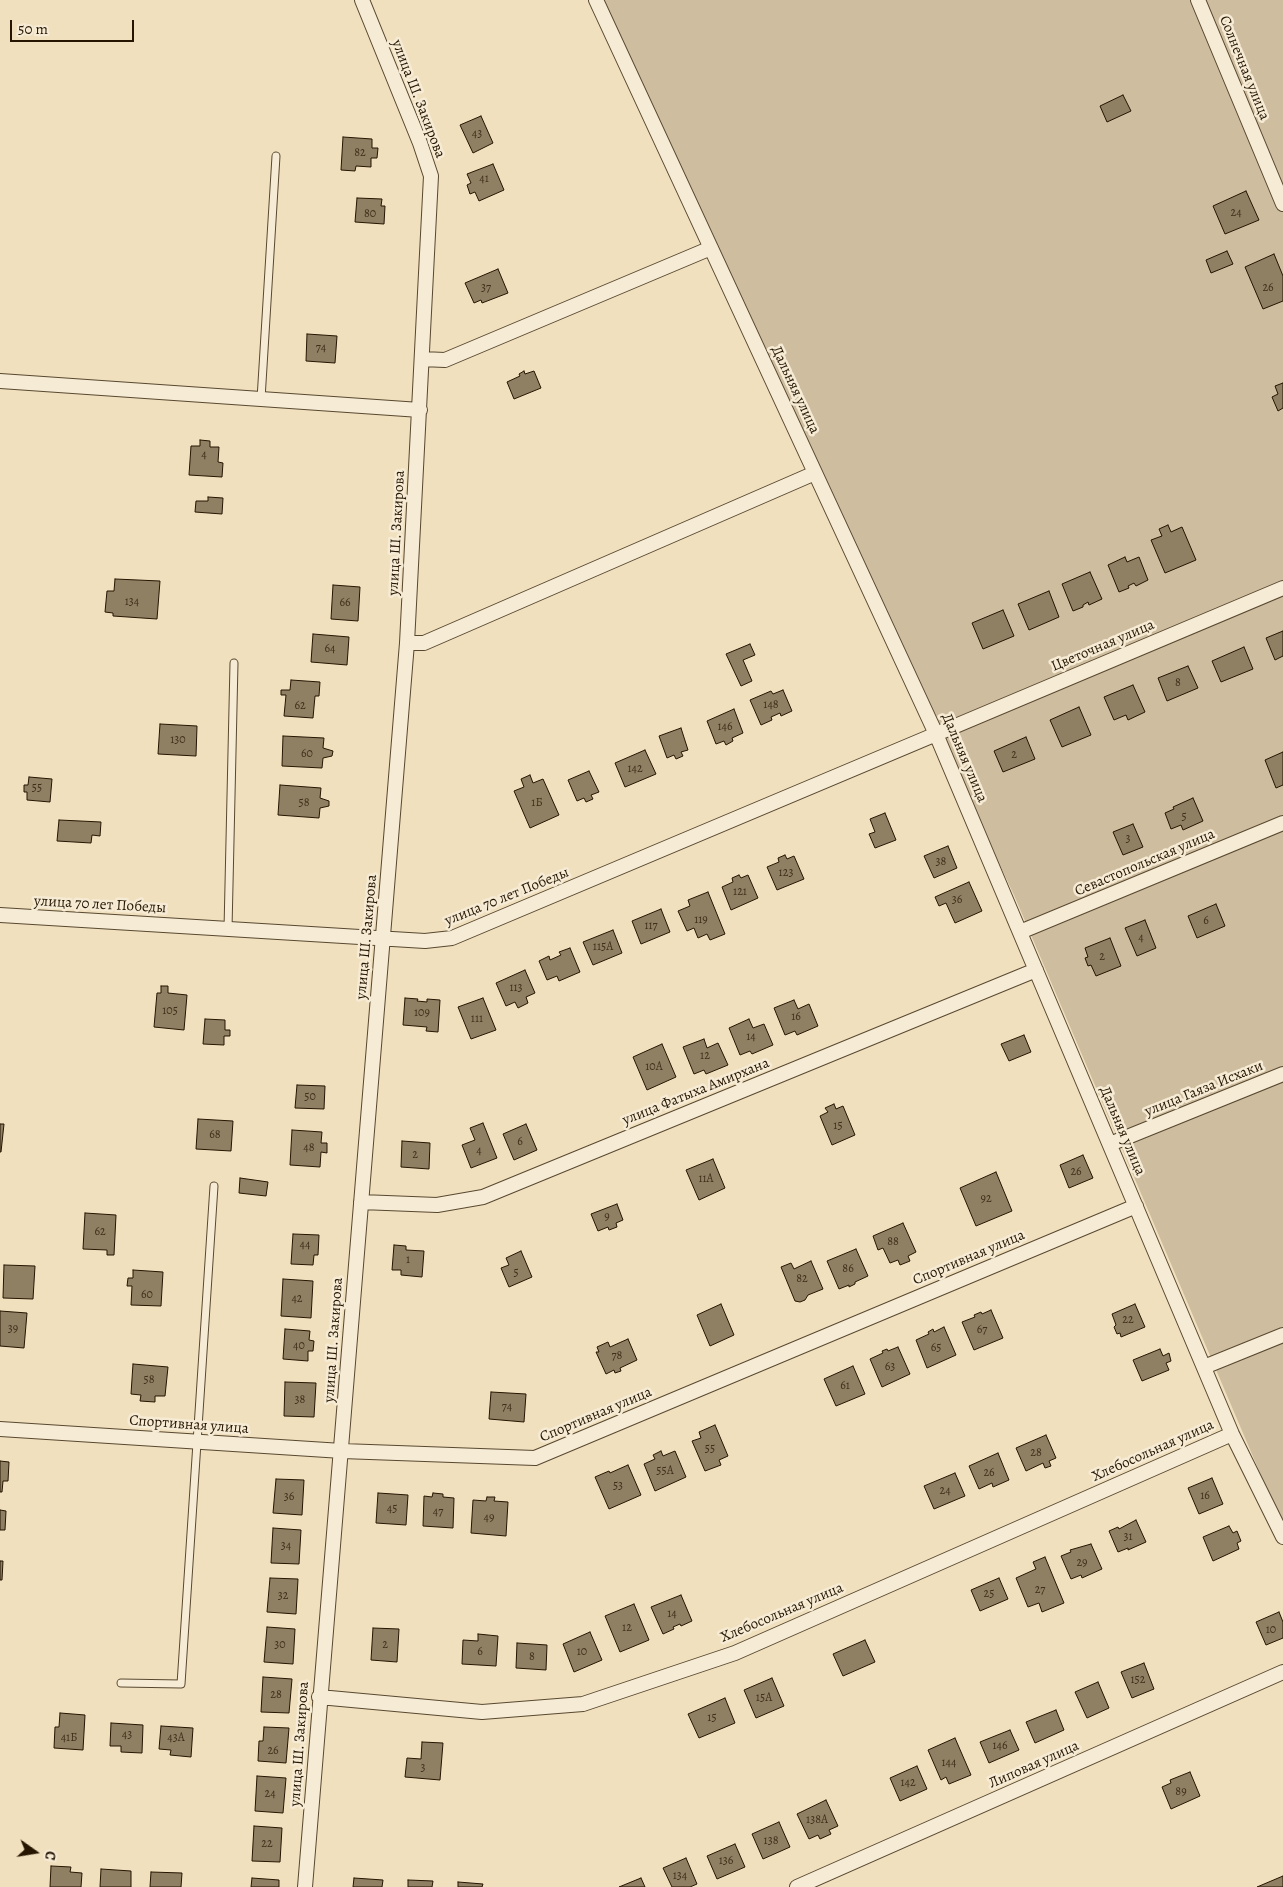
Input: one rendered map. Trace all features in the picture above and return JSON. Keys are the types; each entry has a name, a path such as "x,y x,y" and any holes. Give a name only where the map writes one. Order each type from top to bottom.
{"street":[{"name":"улица Ш. Закирова","path":"305,1887 319,1697 342,1451 407,643 431,176 362,0"},
{"name":"Дальняя улица","path":"596,0 936,734 1232,1434 1283,1537"},
{"name":"Солнечная улица","path":"1198,0 1283,204"},
{"path":"422,359 446,360 711,248"},
{"path":"0,381 420,410"},
{"path":"407,643 424,643 815,473"},
{"name":"Цветочная улица","path":"936,734 1283,588"},
{"name":"улица 70 лет Победы","path":"0,915 425,941 452,938 936,734"},
{"name":"Севастопольская улица","path":"1020,932 1283,823"},
{"name":"улица Фатыха Амирхана","path":"361,1202 437,1205 483,1197 1036,970"},
{"name":"улица Гаяза Исхаки","path":"1110,1144 1283,1074"},
{"name":"Спортивная улица","path":"0,1429 342,1451 535,1458 1136,1206"},
{"path":"1204,1367 1283,1335"},
{"name":"Хлебосольная улица","path":"319,1697 482,1712 583,1704 735,1653 1232,1434"},
{"name":"Липовая улица","path":"797,1887 1283,1672"}],"lane":[{"path":"261,399 276,156"},
{"path":"228,929 234,663"},
{"path":"122,1683 181,1684 214,1186"}],"shaded area":[{"path":"599,0 1283,0 1283,1527 1014,895 815,473"}],"building":[{"path":"1123,95 1131,111 1107,122 1100,106"},
{"path":"481,116 493,143 473,153 460,125"},
{"path":"343,137 372,139 372,148 378,148 377,158 371,158 371,167 356,166 355,171 341,170"},
{"path":"493,164 504,190 479,201 475,192 470,194 467,185 471,183 467,174"},
{"path":"1246,191 1259,220 1225,234 1213,206"},
{"path":"357,198 382,199 381,206 385,206 384,224 355,222"},
{"path":"1227,251 1233,264 1211,273 1206,260"},
{"path":"1274,254 1283,276 1283,301 1263,309 1245,267"},
{"path":"498,269 508,293 482,303 481,300 474,303 465,283"},
{"path":"307,334 337,336 335,363 306,361"},
{"path":"524,371 525,374 534,371 541,388 514,399 507,382 520,376 519,374"},
{"path":"1283,383 1283,408 1278,411 1272,397 1278,394 1275,386"},
{"path":"200,440 210,441 210,447 219,447 218,462 223,463 222,477 189,475 191,446 200,446"},
{"path":"208,497 223,498 222,514 195,512 196,501 208,501"},
{"path":"1168,525 1171,532 1182,527 1196,560 1165,573 1151,540 1162,536 1159,529"},
{"path":"1125,557 1127,562 1139,557 1148,580 1136,586 1134,583 1128,586 1129,588 1119,592 1108,565"},
{"path":"1090,572 1102,599 1089,605 1088,602 1083,607 1073,611 1062,584"},
{"path":"115,579 160,581 157,619 113,616 113,613 105,612 107,591 114,591"},
{"path":"333,585 360,587 358,621 331,619"},
{"path":"1049,591 1059,617 1029,630 1018,604"},
{"path":"1003,610 1014,636 983,649 972,623"},
{"path":"1283,631 1283,656 1275,660 1266,638"},
{"path":"313,634 349,637 347,665 311,662"},
{"path":"750,644 755,655 743,660 752,681 741,686 726,654"},
{"path":"1244,647 1253,669 1221,682 1212,661"},
{"path":"1188,666 1198,688 1167,701 1158,678"},
{"path":"291,680 320,682 319,696 315,696 313,718 284,716 286,695 281,695 281,690 290,690"},
{"path":"1133,685 1145,712 1128,720 1126,715 1114,720 1104,697"},
{"path":"783,690 792,711 781,716 780,713 771,717 772,720 761,725 750,700 771,691 773,694"},
{"path":"1079,707 1091,735 1062,747 1050,720"},
{"path":"734,709 743,733 732,738 733,741 726,745 724,741 716,744 707,721"},
{"path":"160,724 197,726 196,756 158,754"},
{"path":"681,728 688,750 681,752 683,756 676,759 674,755 667,758 659,736"},
{"path":"283,736 324,738 323,748 333,751 332,756 323,758 322,768 282,766"},
{"path":"1026,737 1035,759 1003,772 994,751"},
{"path":"645,750 656,774 625,787 615,763"},
{"path":"1283,752 1283,785 1276,788 1265,760"},
{"path":"589,771 599,792 591,795 593,799 586,802 584,798 577,801 568,780"},
{"path":"530,775 533,783 543,779 559,815 530,828 514,791 524,787 521,779"},
{"path":"29,777 52,779 50,802 27,800 27,792 24,792 24,785 28,785"},
{"path":"280,785 321,788 320,798 329,801 329,806 320,808 319,818 278,815"},
{"path":"1193,798 1203,821 1183,830 1181,825 1171,829 1165,813 1174,809 1173,807"},
{"path":"885,813 896,840 875,848 869,834 875,832 870,819"},
{"path":"59,820 101,822 100,836 92,835 91,843 57,841"},
{"path":"1133,824 1143,847 1123,855 1113,832"},
{"path":"948,846 957,868 934,878 924,856"},
{"path":"785,855 787,859 794,856 804,879 777,890 767,867 779,862 778,858"},
{"path":"739,875 741,878 748,875 758,898 731,910 722,887 733,882 732,878"},
{"path":"969,882 982,911 955,923 946,903 939,906 935,897"},
{"path":"708,892 725,934 710,940 707,934 698,938 694,928 687,931 678,911 690,906 688,900"},
{"path":"1216,904 1225,926 1197,938 1188,916"},
{"path":"661,909 670,932 641,944 632,921"},
{"path":"1145,920 1156,948 1137,956 1125,928"},
{"path":"613,930 622,953 593,965 583,942"},
{"path":"1110,938 1121,966 1096,976 1091,965 1088,966 1085,958 1088,957 1085,948"},
{"path":"570,948 580,972 559,981 557,976 547,980 539,961 549,956 550,960 561,955 559,952"},
{"path":"525,970 535,993 526,997 528,1003 518,1008 515,1002 506,1006 496,983"},
{"path":"161,986 168,986 168,993 187,995 184,1030 154,1027 157,993 161,993"},
{"path":"405,998 427,1002 427,999 440,1000 438,1032 426,1031 427,1027 403,1025"},
{"path":"483,998 496,1030 471,1039 458,1007"},
{"path":"794,1000 798,1009 809,1004 818,1026 797,1035 795,1031 785,1035 774,1008"},
{"path":"205,1019 225,1020 225,1030 230,1030 230,1036 224,1036 224,1045 203,1044"},
{"path":"749,1019 753,1028 764,1024 773,1045 752,1054 750,1051 740,1055 729,1028"},
{"path":"1024,1035 1031,1052 1009,1061 1001,1044"},
{"path":"704,1039 707,1048 718,1043 728,1065 706,1074 704,1070 694,1074 683,1047"},
{"path":"662,1044 676,1077 647,1090 633,1057"},
{"path":"297,1085 325,1086 324,1109 295,1108"},
{"path":"834,1104 836,1109 843,1106 855,1135 832,1145 820,1116 828,1112 825,1108"},
{"path":"198,1119 233,1121 231,1151 196,1149"},
{"path":"483,1123 497,1158 471,1168 462,1145 475,1140 470,1128"},
{"path":"0,1124 4,1124 1,1152 0,1152"},
{"path":"526,1124 537,1150 514,1160 503,1134"},
{"path":"292,1130 322,1132 321,1143 327,1143 327,1153 321,1152 320,1167 290,1165"},
{"path":"402,1141 430,1143 429,1169 401,1167"},
{"path":"1083,1155 1093,1178 1069,1188 1060,1165"},
{"path":"713,1159 725,1188 699,1200 686,1170"},
{"path":"996,1172 1012,1211 976,1226 960,1188"},
{"path":"240,1178 268,1182 266,1196 239,1193"},
{"path":"617,1204 623,1220 616,1223 617,1227 609,1230 608,1227 598,1231 591,1214"},
{"path":"85,1213 116,1215 114,1255 107,1255 107,1250 83,1249"},
{"path":"903,1223 916,1252 908,1256 910,1261 900,1265 898,1260 890,1263 883,1248 878,1250 873,1236"},
{"path":"293,1234 319,1235 318,1255 314,1255 313,1265 291,1264"},
{"path":"394,1245 406,1246 406,1250 424,1251 422,1277 401,1275 401,1270 392,1270"},
{"path":"856,1249 868,1276 849,1287 849,1285 839,1289 827,1261"},
{"path":"521,1251 532,1277 509,1287 501,1268 509,1265 506,1258"},
{"path":"811,1261 823,1289 808,1295 805,1300 795,1301 781,1267 791,1263 794,1269"},
{"path":"4,1265 35,1266 33,1299 3,1298"},
{"path":"133,1270 163,1272 161,1306 131,1305 132,1286 127,1286 128,1278 133,1278"},
{"path":"283,1279 313,1281 311,1318 281,1316"},
{"path":"721,1304 734,1335 710,1346 697,1315"},
{"path":"1135,1304 1145,1327 1121,1337 1120,1333 1117,1334 1114,1327 1116,1325 1112,1314"},
{"path":"991,1310 1003,1338 974,1350 962,1322 975,1317 974,1315 981,1312 982,1314"},
{"path":"0,1311 27,1313 24,1348 0,1346"},
{"path":"944,1327 956,1355 927,1368 916,1340 929,1334 928,1332 933,1329 934,1332"},
{"path":"285,1329 310,1331 309,1340 314,1341 313,1351 308,1351 308,1361 283,1359"},
{"path":"628,1339 637,1360 620,1368 621,1371 615,1373 614,1370 606,1374 596,1352 599,1352 597,1347 608,1342 610,1347"},
{"path":"898,1347 910,1374 882,1387 870,1359 883,1353 882,1351"},
{"path":"1160,1349 1163,1356 1169,1353 1171,1361 1166,1363 1169,1370 1142,1381 1133,1360"},
{"path":"133,1364 168,1367 165,1396 155,1396 155,1402 140,1401 141,1395 131,1394"},
{"path":"853,1366 865,1394 836,1406 824,1379"},
{"path":"285,1382 316,1383 314,1417 284,1416"},
{"path":"491,1392 526,1394 524,1422 489,1419"},
{"path":"715,1425 728,1456 719,1460 721,1465 705,1471 692,1441 701,1438 699,1432"},
{"path":"1046,1435 1056,1458 1049,1461 1051,1466 1045,1468 1043,1463 1026,1471 1016,1448"},
{"path":"661,1451 663,1456 675,1451 686,1477 655,1491 644,1464 655,1459 653,1455"},
{"path":"998,1453 1009,1480 993,1487 992,1483 979,1489 969,1466"},
{"path":"0,1461 9,1462 8,1481 3,1481 2,1492 0,1492"},
{"path":"628,1465 641,1495 609,1509 595,1477"},
{"path":"955,1473 965,1496 934,1509 924,1486"},
{"path":"1212,1478 1223,1504 1199,1514 1188,1488"},
{"path":"276,1479 304,1480 302,1515 273,1513"},
{"path":"378,1493 408,1495 406,1525 376,1523"},
{"path":"433,1493 443,1494 443,1497 454,1498 453,1528 423,1526 424,1496 432,1497"},
{"path":"487,1497 495,1497 494,1501 508,1502 506,1536 471,1533 473,1500 486,1501"},
{"path":"0,1510 6,1511 5,1530 0,1530"},
{"path":"1136,1520 1146,1542 1118,1552 1109,1531 1118,1527 1119,1529"},
{"path":"1229,1526 1233,1533 1237,1531 1241,1541 1237,1543 1239,1549 1213,1561 1203,1537"},
{"path":"273,1528 301,1530 299,1564 271,1563"},
{"path":"1091,1544 1102,1569 1082,1578 1081,1575 1071,1579 1061,1556 1071,1552 1070,1550"},
{"path":"1045,1557 1064,1603 1042,1612 1039,1603 1028,1607 1016,1578 1036,1569 1033,1562"},
{"path":"0,1561 3,1561 2,1580 0,1580"},
{"path":"270,1578 298,1579 296,1614 267,1612"},
{"path":"999,1578 1008,1599 980,1611 971,1590"},
{"path":"681,1595 692,1621 673,1627 674,1629 663,1634 651,1607"},
{"path":"634,1604 649,1640 620,1652 605,1616"},
{"path":"1279,1612 1283,1622 1283,1638 1266,1645 1256,1622"},
{"path":"267,1627 295,1629 293,1664 264,1662"},
{"path":"373,1628 399,1629 397,1662 371,1660"},
{"path":"590,1632 602,1660 574,1672 563,1644"},
{"path":"478,1634 498,1636 496,1666 462,1664 463,1640 478,1641"},
{"path":"865,1640 875,1662 843,1676 833,1654"},
{"path":"517,1643 547,1645 546,1670 516,1668"},
{"path":"1144,1663 1154,1689 1132,1698 1121,1672"},
{"path":"263,1677 292,1679 289,1713 261,1712"},
{"path":"772,1678 784,1706 756,1718 744,1690"},
{"path":"1098,1682 1109,1708 1087,1718 1075,1692"},
{"path":"725,1698 735,1723 699,1738 688,1714"},
{"path":"1056,1710 1064,1730 1035,1743 1026,1722"},
{"path":"60,1713 85,1715 83,1750 54,1748 55,1727 59,1727"},
{"path":"111,1723 143,1725 142,1753 121,1752 121,1746 110,1746"},
{"path":"161,1726 193,1728 191,1757 170,1755 171,1750 159,1749"},
{"path":"264,1727 289,1728 286,1763 258,1761 259,1741 263,1741"},
{"path":"1010,1730 1019,1750 989,1763 980,1742"},
{"path":"955,1738 971,1775 949,1784 946,1777 941,1780 928,1750"},
{"path":"422,1742 443,1743 440,1780 405,1777 407,1758 421,1759"},
{"path":"917,1766 927,1789 900,1801 890,1778"},
{"path":"1190,1772 1200,1796 1171,1809 1162,1787 1171,1783 1170,1780"},
{"path":"257,1776 286,1778 283,1813 255,1811"},
{"path":"826,1800 838,1826 829,1830 831,1834 820,1839 818,1835 809,1839 797,1814"},
{"path":"779,1822 790,1847 763,1859 752,1834"},
{"path":"254,1826 282,1828 280,1862 252,1861"},
{"path":"735,1844 745,1867 717,1879 707,1856"},
{"path":"686,1858 697,1884 690,1887 672,1887 663,1868"},
{"path":"51,1866 71,1867 70,1872 82,1873 81,1887 50,1887"},
{"path":"101,1869 131,1871 131,1887 100,1887"},
{"path":"151,1872 182,1873 181,1887 150,1887"},
{"path":"1283,1876 1283,1887 1257,1887"},
{"path":"252,1878 279,1880 279,1887 251,1887"},
{"path":"354,1878 383,1880 382,1887 353,1887"},
{"path":"641,1878 645,1887 619,1887"},
{"path":"408,1880 433,1881 432,1887 408,1887"},
{"path":"458,1882 483,1884 482,1887 458,1887"}]}
